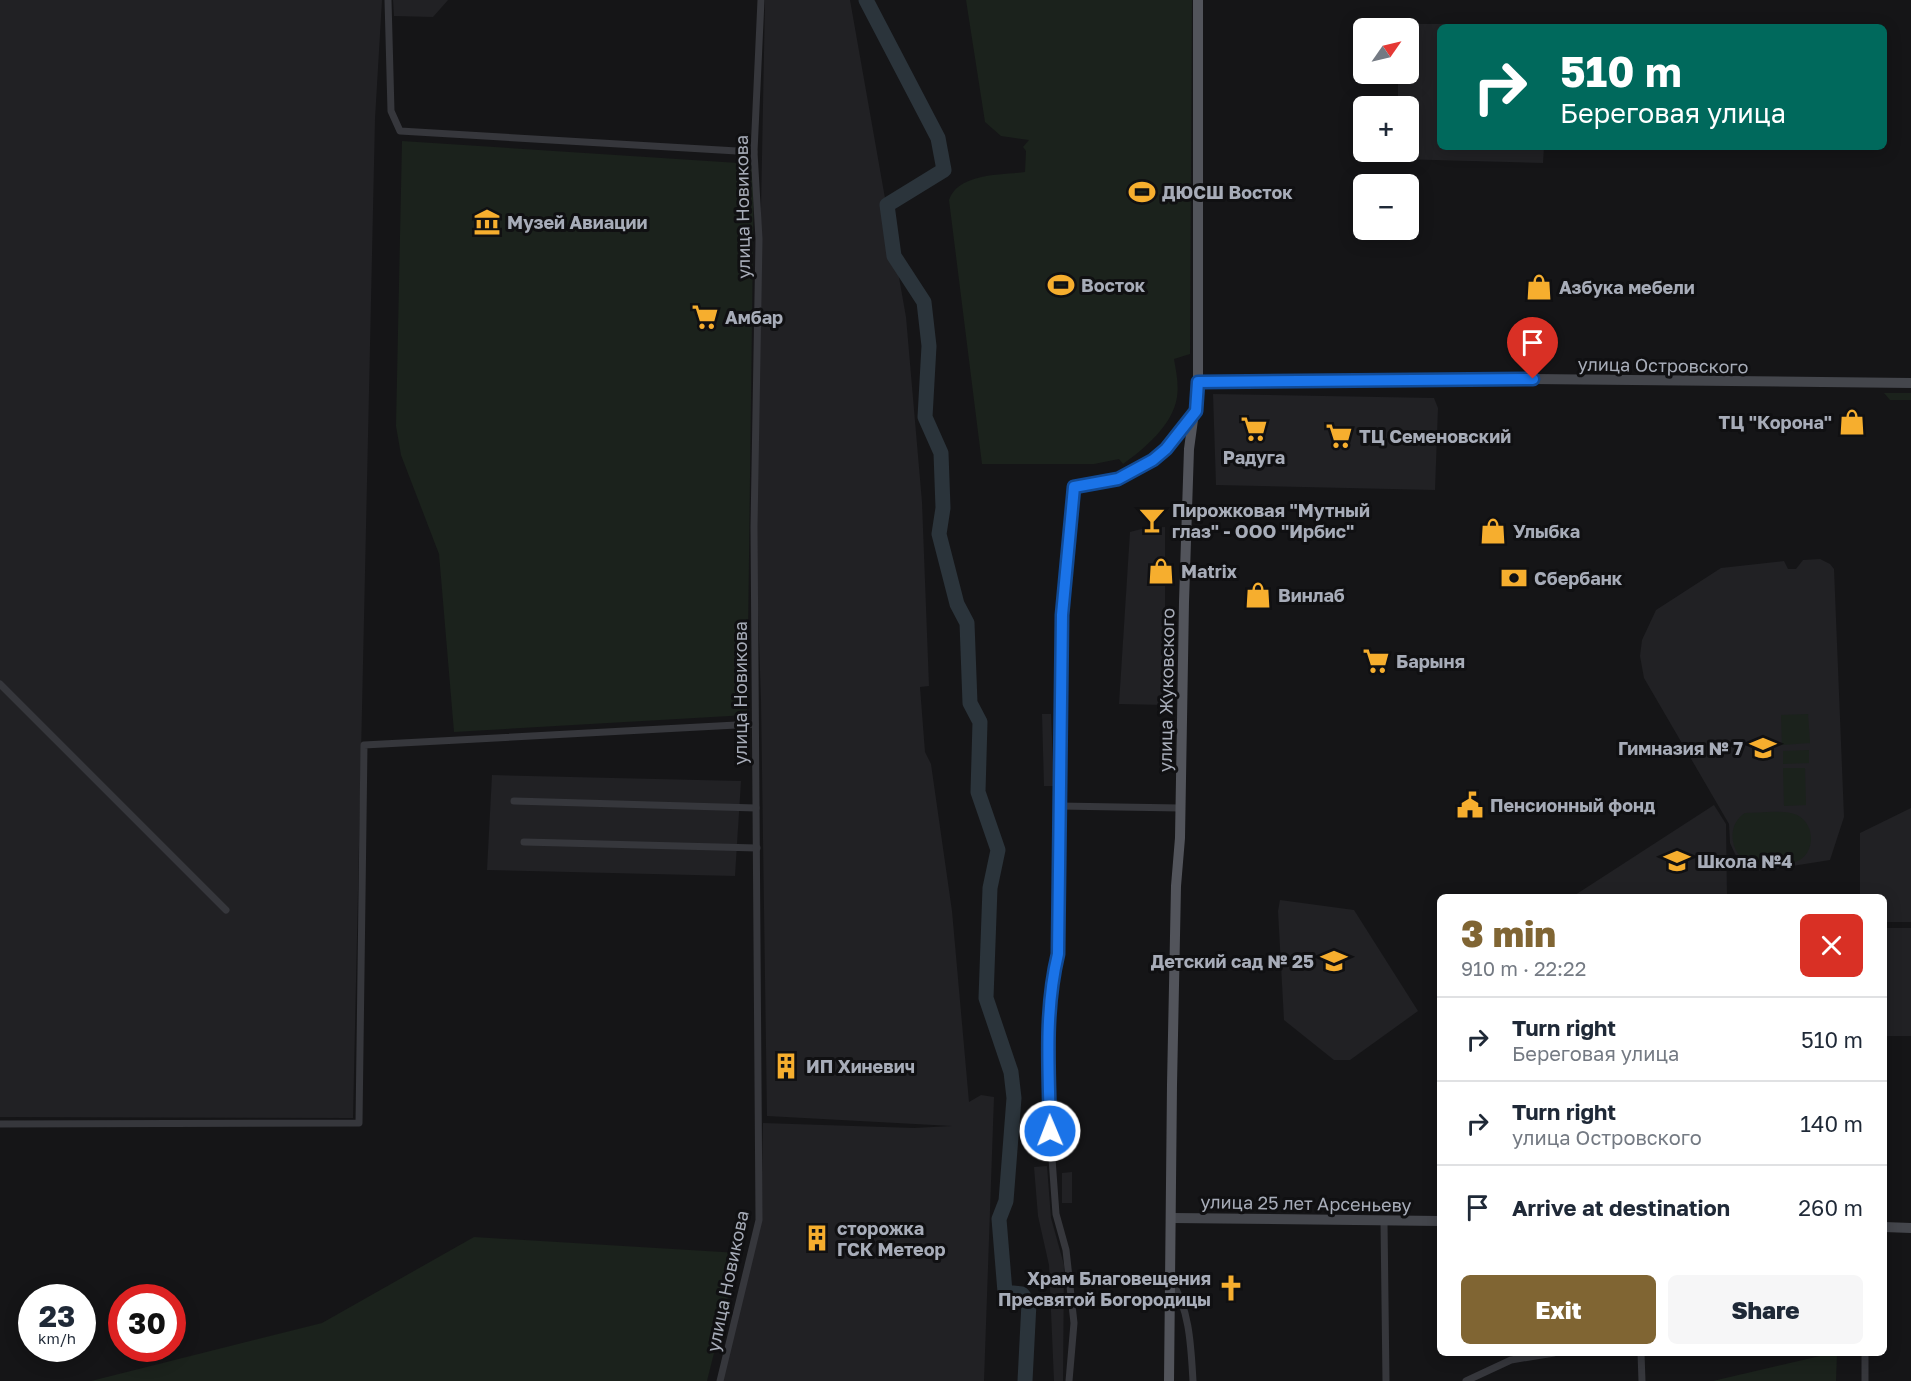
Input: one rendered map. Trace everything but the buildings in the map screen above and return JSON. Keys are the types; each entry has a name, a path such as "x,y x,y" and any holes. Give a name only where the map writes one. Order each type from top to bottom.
{"main road":[{"name":"улица Жуковского","path":"1169,1381 1172,1073 1189,449 1196,411 1198,382 1198,0"},
{"name":"улица Островского","path":"1198,382 1533,379 1911,383"},
{"name":"улица 25 лет Арсеньеву","path":"1172,1218 1437,1221"},
{"path":"1887,1227 1911,1228"}],"street":[{"path":"388,0 391,111 400,131 754,152"},
{"name":"улица Новикова","path":"720,1381 759,1220 754,527 759,239 754,152 761,0"},
{"path":"1069,1381 1074,1323 1066,1250 1056,1214 1050,1131 1049,1019 1050,987 1058,954 1062,615 1074,487 1118,479 1144,468 1166,449 1196,411"},
{"path":"0,684 226,910"},
{"path":"0,1124 359,1123 364,745 755,724"},
{"path":"514,801 756,808"},
{"path":"1059,806 1180,808"},
{"path":"524,842 757,848"},
{"path":"1384,1221 1386,1381"},
{"path":"1171,1281 1180,1294 1187,1326 1194,1381"},
{"path":"1641,1356 1641,1381"},
{"path":"1865,1356 1865,1381"},
{"path":"1466,1381 1511,1357"}],"shaded area":[{"path":"0,0 382,0 375,119 353,1118 0,1117"},
{"path":"393,0 448,0 433,17 394,16"},
{"path":"765,0 850,0 906,317 922,502 929,686 920,687 925,752 931,764 952,911 969,1102 981,1095 994,1097 984,1381 722,1381 761,1222 763,1123 914,1128 952,1126 767,1116 761,700 755,522"},
{"name":"Восток","path":"966,0 1192,0 1190,354 1174,359 1178,392 1170,417 1164,427 1148,444 1123,464 1119,459 1094,464 982,464 949,200 954,191 971,180 1025,172 1026,151 1023,147 1029,140 1001,136 985,122"},
{"path":"1419,24 1437,24 1437,150 1544,150 1543,163 1419,160 1419,96 1398,96 1398,84 1419,84"},
{"path":"402,141 754,164 747,715 454,732 439,554 401,455 396,426"},
{"path":"1884,393 1911,393 1911,400 1890,400"},
{"path":"1213,394 1434,398 1438,408 1435,490 1216,485"},
{"path":"1165,527 1165,705 1119,704 1130,532 1145,528"},
{"name":"Гимназия № 7","path":"1820,559 1834,569 1844,817 1830,860 1761,871 1743,863 1735,854 1730,843 1729,824 1644,678 1640,656 1642,640 1656,610 1721,568 1784,561 1788,569 1796,569 1803,560"},
{"path":"1042,714 1051,714 1054,786 1044,786"},
{"path":"1808,714 1810,743 1782,745 1781,715"},
{"path":"1809,750 1809,763 1783,764 1783,751"},
{"path":"1783,768 1805,768 1806,805 1784,806"},
{"path":"492,775 741,781 735,876 487,870"},
{"name":"Школа №4","path":"1714,805 1726,824 1727,894 1577,894"},
{"path":"1911,808 1911,922 1887,922 1887,894 1860,894 1860,833"},
{"path":"1785,812 1797,815 1804,820 1811,834 1809,850 1798,861 1790,863 1757,865 1745,861 1735,848 1733,833 1739,818 1745,813"},
{"name":"Детский сад № 25","path":"1280,900 1354,910 1418,1011 1350,1060 1334,1060 1284,1020 1278,911"},
{"path":"1887,928 1911,928 1911,1036 1887,1036"},
{"path":"1047,1166 1051,1218 1064,1265 1063,1381 1054,1381 1049,1265 1038,1216 1034,1167"},
{"path":"1072,1172 1072,1203 1062,1203 1062,1173"},
{"path":"474,1237 739,1253 707,1381 91,1381 167,1362 186,1362 186,1357 322,1323"},
{"path":"1820,1356 1837,1356 1836,1381 1713,1381"}],"waterway":[{"path":"866,0 938,138 944,170 887,205 894,256 924,302 929,346 925,417 941,453 943,508 939,534 957,604 967,623 970,703 980,722 978,792 998,850 990,888 986,998 1011,1072 1014,1098 1006,1201 999,1219 1005,1292 1022,1294 1029,1303 1025,1381"}],"place":[{"name":"ДЮСШ Восток","path":"1142,192"},
{"name":"Музей Авиации","path":"487,222"},
{"name":"Восток","path":"1061,285"},
{"name":"Азбука мебели","path":"1539,287"},
{"name":"Амбар","path":"705,317"},
{"name":"ТЦ \"Корона\"","path":"1852,422"},
{"name":"Радуга","path":"1254,429"},
{"name":"ТЦ Семеновский","path":"1339,436"},
{"name":"Пирожковая \"Мутный глаз\" - ООО \"Ирбис\"","path":"1152,520"},
{"name":"Улыбка","path":"1493,531"},
{"name":"Matrix","path":"1161,571"},
{"name":"Сбербанк","path":"1514,578"},
{"name":"Винлаб","path":"1258,595"},
{"name":"Барыня","path":"1376,661"},
{"name":"Гимназия № 7","path":"1763,748"},
{"name":"Пенсионный фонд","path":"1470,805"},
{"name":"Школа №4","path":"1677,861"},
{"name":"Детский сад № 25","path":"1334,961"},
{"name":"ИП Хиневич","path":"786,1066"},
{"name":"сторожка ГСК Метеор","path":"817,1238"},
{"name":"Храм Благовещения Пресвятой Богородицы","path":"1231,1288"}],"route":[{"path":"1050,1131 1050,987 1058,954 1062,615 1074,487 1118,479 1144,468 1166,449 1196,411 1198,382 1533,379"}]}
